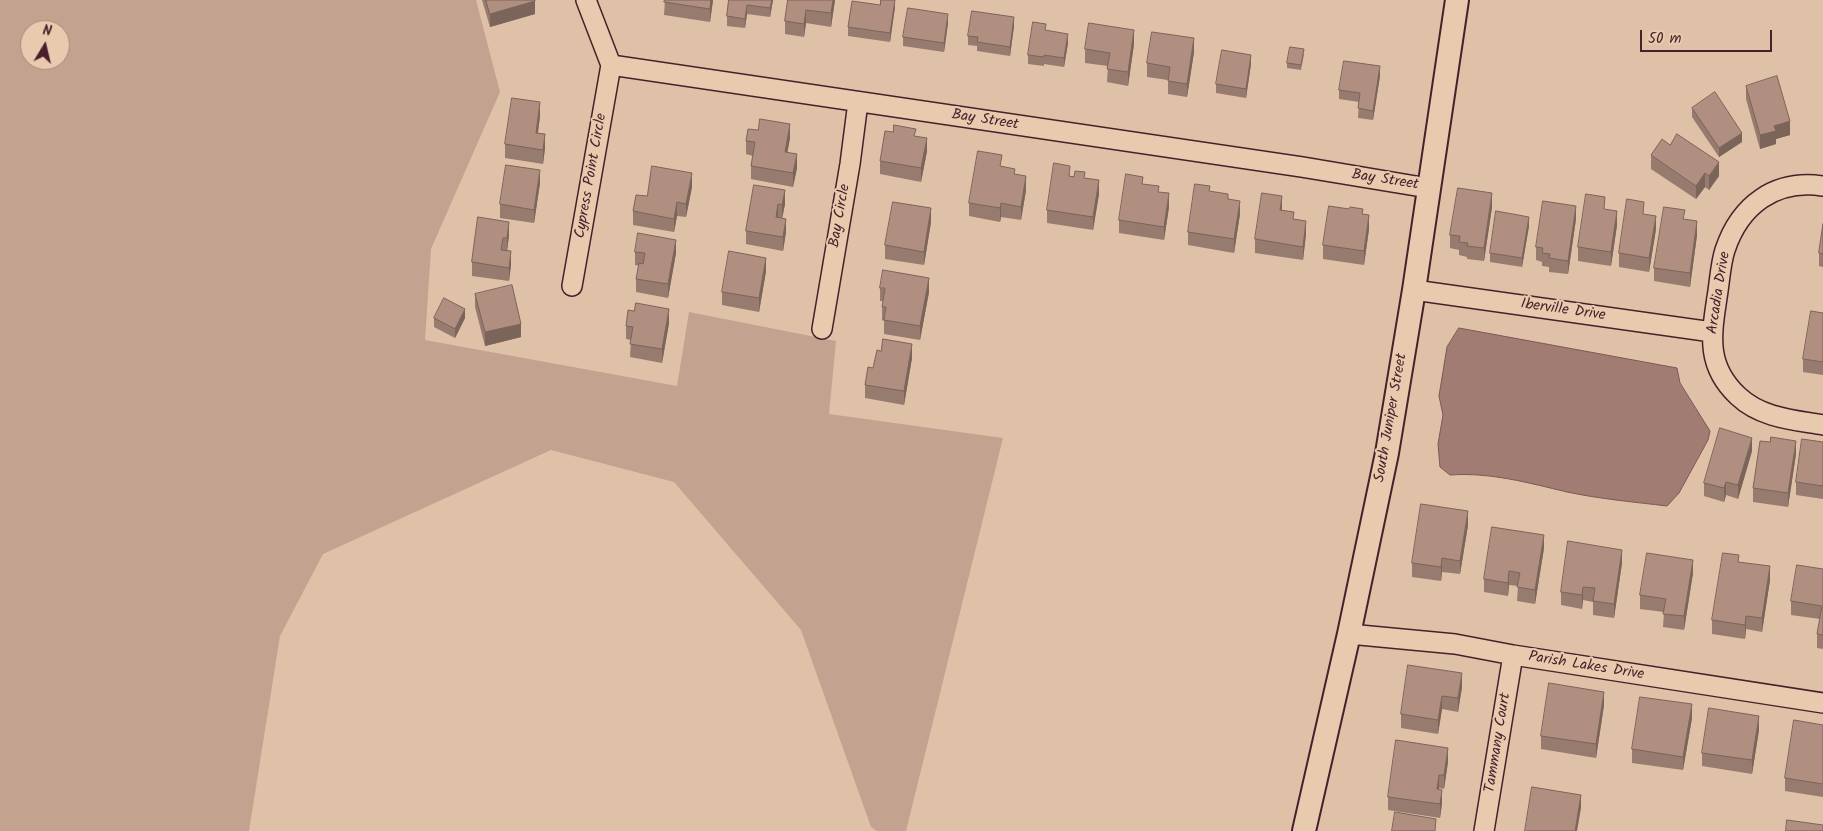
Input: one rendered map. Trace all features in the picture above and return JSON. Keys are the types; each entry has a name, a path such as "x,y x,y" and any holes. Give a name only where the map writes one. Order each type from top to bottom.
{"street":[{"path":"586,0 611,65"},
{"name":"South Juniper Street","path":"1304,831 1349,634 1387,452 1414,290 1457,0"},
{"name":"Bay Street","path":"611,65 1302,167 1428,188"},
{"name":"Cypress Point Circle","path":"572,286 611,65"},
{"name":"Bay Circle","path":"822,329 850,164 858,102"},
{"name":"Arcadia Drive","path":"1823,186 1814,184 1778,189 1759,198 1743,214 1732,231 1724,252 1712,332 1713,355 1722,376 1738,396 1762,412 1786,419 1823,425"},
{"name":"Iberville Drive","path":"1414,290 1712,332"},
{"name":"Parish Lakes Drive","path":"1349,634 1456,644 1513,655 1823,703"},
{"name":"Tammany Court","path":"1484,831 1513,655"}],"shaded area":[{"path":"0,0 476,0 500,92 431,249 425,340 677,386 689,312 836,341 829,414 1003,438 906,831 877,831 871,827 801,630 674,482 551,450 323,554 280,636 249,831 0,831"},
{"path":"1459,328 1677,368 1680,383 1710,431 1708,440 1679,493 1667,506 1592,497 1495,477 1465,474 1450,475 1440,467 1438,444 1443,415 1439,396 1447,347"}],"building":[{"path":"486,0 535,0 535,1 490,14"},
{"path":"665,0 711,0 710,9 664,2"},
{"path":"729,0 772,0 770,8 747,5 745,19 727,16"},
{"path":"788,0 833,0 831,13 806,10 804,24 785,21"},
{"path":"881,0 895,0 890,33 848,27 852,1 880,5"},
{"path":"908,8 948,14 944,43 903,37"},
{"path":"972,11 1014,17 1010,47 977,42 978,37 968,36"},
{"path":"1033,22 1046,24 1045,30 1068,34 1064,58 1028,55"},
{"path":"1089,23 1134,30 1128,72 1107,69 1110,53 1085,49"},
{"path":"1152,32 1194,38 1187,84 1168,81 1170,67 1147,63"},
{"path":"1290,47 1304,49 1301,65 1287,63"},
{"path":"1222,50 1251,55 1246,89 1216,84"},
{"path":"1344,61 1380,66 1373,111 1358,108 1360,93 1339,90"},
{"path":"1777,76 1790,121 1774,126 1776,131 1760,135 1746,86"},
{"path":"1715,92 1742,133 1719,148 1692,108"},
{"path":"512,98 540,102 536,133 545,134 543,150 505,144"},
{"path":"760,119 790,124 785,152 797,154 793,173 751,166 755,142 746,141 748,129 758,130"},
{"path":"894,125 916,129 914,136 927,138 921,168 880,161 885,131 893,132"},
{"path":"1677,134 1719,162 1709,176 1705,173 1696,186 1651,155 1662,139 1670,145"},
{"path":"978,151 1002,155 1000,166 1015,169 1014,174 1026,176 1021,207 1001,203 1000,208 969,203"},
{"path":"1054,163 1070,166 1069,176 1074,177 1075,171 1085,172 1084,178 1099,180 1093,217 1047,210"},
{"path":"506,165 540,170 534,210 500,204"},
{"path":"652,166 692,173 686,204 677,202 674,219 633,211 636,195 647,196"},
{"path":"1126,174 1143,177 1142,184 1159,186 1158,192 1169,193 1164,227 1119,220"},
{"path":"1195,184 1210,186 1209,191 1228,194 1228,199 1240,201 1234,239 1188,232"},
{"path":"754,185 785,190 782,205 778,204 776,217 786,219 783,237 746,231"},
{"path":"1458,188 1492,193 1484,248 1467,246 1468,243 1459,242 1460,236 1450,235"},
{"path":"1262,193 1282,196 1280,210 1294,212 1293,219 1306,221 1303,247 1255,239"},
{"path":"1586,194 1605,197 1604,209 1617,211 1611,252 1578,247"},
{"path":"1627,199 1644,202 1643,214 1656,216 1649,258 1619,253"},
{"path":"1543,201 1576,206 1568,261 1549,258 1550,254 1542,253 1543,248 1536,247"},
{"path":"893,202 931,208 924,252 885,245"},
{"path":"1329,206 1363,209 1362,214 1369,215 1364,251 1323,245"},
{"path":"1664,207 1685,210 1683,219 1697,221 1690,273 1654,268"},
{"path":"1496,211 1529,217 1522,258 1490,253"},
{"path":"478,217 509,222 507,238 503,238 501,250 511,251 509,268 472,262"},
{"path":"1823,224 1823,254 1819,253"},
{"path":"638,233 676,240 668,284 636,279 639,263 643,264 645,253 635,252"},
{"path":"729,251 766,258 759,298 722,292"},
{"path":"883,270 929,278 920,326 884,320 886,307 882,307 885,288 880,288"},
{"path":"512,285 521,324 485,332 475,294"},
{"path":"444,298 465,309 455,329 434,318"},
{"path":"636,303 669,309 662,349 630,344 633,327 626,326 628,310 634,311"},
{"path":"1811,311 1823,313 1823,362 1803,359"},
{"path":"883,339 912,344 904,391 865,385 868,367 873,368 877,350 881,351"},
{"path":"1720,428 1752,438 1738,485 1726,482 1724,488 1704,483"},
{"path":"1771,437 1796,441 1788,493 1753,488 1760,441 1770,442"},
{"path":"1802,439 1823,442 1823,486 1796,482"},
{"path":"1421,504 1468,511 1460,561 1442,558 1441,567 1412,563"},
{"path":"1492,527 1544,535 1535,590 1517,587 1520,573 1509,571 1508,583 1484,579"},
{"path":"1568,541 1622,550 1614,604 1593,601 1595,588 1583,587 1582,595 1561,592"},
{"path":"1647,553 1693,560 1684,616 1663,614 1666,599 1640,595"},
{"path":"1723,553 1739,555 1738,562 1770,566 1762,618 1746,616 1745,625 1712,620"},
{"path":"1797,565 1823,569 1823,635 1817,634 1822,606 1791,601"},
{"path":"1408,665 1462,673 1458,698 1442,696 1438,720 1401,714"},
{"path":"1549,683 1604,692 1596,744 1541,736"},
{"path":"1640,697 1692,704 1683,757 1632,749"},
{"path":"1709,708 1759,716 1752,760 1702,753"},
{"path":"1794,720 1823,725 1823,784 1785,778"},
{"path":"1396,740 1448,748 1444,775 1439,775 1437,789 1442,790 1440,804 1388,797"},
{"path":"1532,787 1581,795 1575,831 1525,831"},
{"path":"1395,812 1436,819 1435,831 1392,831"},
{"path":"1787,820 1823,825 1823,831 1786,831"}]}
